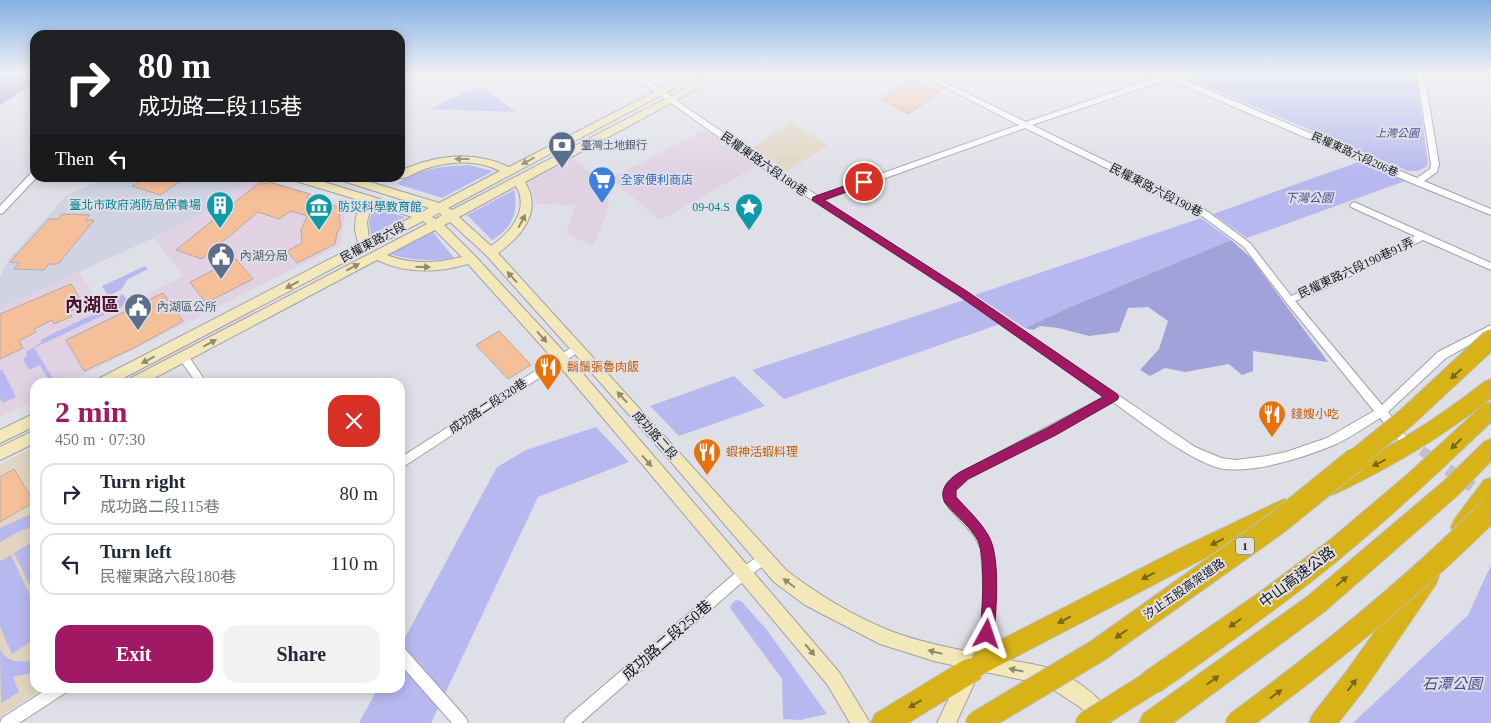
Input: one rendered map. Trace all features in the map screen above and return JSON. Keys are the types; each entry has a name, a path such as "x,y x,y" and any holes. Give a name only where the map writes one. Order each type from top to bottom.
{"highway":[{"name":"汐止五股高架道路","path":"977,723 1097,651 1278,523 1406,418 1466,365 1491,339"},
{"path":"884,723 977,666 1189,555 1387,459 1454,417 1491,386"},
{"name":"中山高速公路","path":"1087,723 1152,682 1285,588 1418,480 1491,410"},
{"path":"1152,723 1316,604 1451,488 1491,448"},
{"path":"1322,723 1355,681 1491,488"},
{"path":"1236,723 1308,672 1388,606 1447,554 1491,509"}],"main road":[{"name":"民權東路六段","path":"444,211 509,171 631,108"},
{"name":"民權東路六段","path":"144,378 183,358 428,219 518,180 655,108"},
{"path":"405,172 418,166 452,159 484,161 509,171"},
{"path":"490,252 512,236 525,216 527,196 518,180"},
{"name":"成功路二段","path":"313,182 428,219 471,260 560,358 744,572 833,678 861,723"},
{"name":"成功路二段","path":"361,182 444,211 490,252 780,576 811,599 886,638 977,666 1049,677 1070,688 1086,701 1107,723"},
{"path":"382,188 390,182"},
{"path":"369,199 360,223 361,235 371,251 399,264 426,267 457,264 471,260"},
{"name":"民權東路六段","path":"112,378 371,251"},
{"path":"0,437 30,422"},
{"path":"0,454 30,439"},
{"path":"946,723 977,666"}],"street":[{"name":"民權東路六段180巷","path":"684,108 816,200 953,287 1191,450 1220,463 1236,465 1286,457 1331,441 1380,413"},
{"name":"民權東路六段190巷","path":"992,108 1201,211 1247,244 1289,300 1380,413 1402,437"},
{"path":"816,200 1072,108"},
{"name":"民權東路六段206巷","path":"1248,108 1417,182 1491,212"},
{"path":"1417,182 1434,170 1435,164 1426,108"},
{"path":"0,211 30,179"},
{"path":"1354,205 1491,267"},
{"name":"民權東路六段190巷91弄","path":"1289,300 1315,290 1423,236"},
{"path":"1380,413 1442,355 1491,329"},
{"name":"成功路二段320巷","path":"405,461 577,348"},
{"path":"183,358 198,378"},
{"path":"977,666 990,598 987,549 984,540 977,530 949,499 950,489 954,482 964,476 1113,397"},
{"name":"成功路二段250巷","path":"571,723 744,572 764,558"},
{"path":"405,659 461,723"},
{"path":"7,723 52,693"}],"shaded area":[{"path":"791,122 828,145 787,171 753,147"},
{"path":"706,129 758,165 661,220 610,179"},
{"path":"574,158 600,182 609,202 605,219 593,245 566,234 575,205 535,204 529,182"},
{"path":"96,182 245,182 193,220 0,308 0,277 9,259 66,196"},
{"path":"245,182 270,182 347,205 340,245 77,378 30,378 30,402 0,417 0,308 79,272 106,314 184,276 154,238 193,220"},
{"path":"1231,240 1251,258 1328,362 1253,351 1253,371 1242,375 1229,364 1185,372 1165,368 1150,376 1140,370 1159,349 1168,321 1148,307 1128,308 1119,332 1089,336 1058,328 1040,326 1033,330 1025,328 1070,307"},
{"path":"30,449 30,693 36,693 0,717 0,465"}],"green space":[{"path":"510,108 515,112 430,109"},
{"name":"上灣公園","path":"1257,108 1420,108 1428,164 1419,170 1408,171"},
{"name":"下灣公園","path":"1364,160 1405,181 1247,238 1213,214"},
{"path":"469,165 493,171 442,198 397,184 405,182 405,179 414,174 441,167"},
{"path":"514,190 515,213 505,230 492,240 467,215"},
{"path":"373,207 405,217 371,235 369,223"},
{"path":"1201,218 1231,240 1070,307 1025,328 975,295"},
{"path":"433,232 454,258 422,260 390,254"},
{"path":"145,266 148,269 128,279 121,290 108,296 102,286"},
{"path":"123,294 129,303 34,348 53,378 48,378 40,365 29,370 23,359 27,356 26,352 42,342 40,340 102,310 100,305"},
{"path":"964,300 1000,324 784,399 752,370"},
{"path":"2,369 16,397 3,403 0,398 0,370"},
{"path":"734,376 765,406 679,436 650,406"},
{"path":"596,427 629,462 538,497 431,723 359,723 375,693 405,693 405,638 497,467 526,450"},
{"path":"30,515 30,528 22,530 0,542 0,528"},
{"path":"30,543 30,586 14,553"},
{"path":"11,555 30,595 30,642 12,654 0,627 0,561"},
{"name":"石潭公園","path":"1491,565 1491,723 1353,723 1468,615"},
{"path":"736,600 741,601 767,630 827,714 800,720 783,719 782,679 730,608"},
{"path":"0,649 6,657 15,661 30,661 30,673 13,677 19,692 1,703"}],"building":[{"path":"897,108 918,108 909,114"},
{"path":"138,182 179,182 160,195 132,186"},
{"path":"260,182 267,184 270,182 310,194 306,197 341,208 339,218 341,225 335,244 297,263 287,251 302,243 301,230 307,216 291,211 279,219 258,212 202,259 176,250"},
{"path":"62,214 90,215 85,220 94,220 58,264 49,264 44,270 14,269 20,263 10,262 49,219 58,219"},
{"name":"內湖分局","path":"236,259 253,279 206,303 190,282"},
{"path":"71,284 84,305 69,312 72,316 54,324 52,320 34,329 36,332 19,341 23,348 0,359 0,314"},
{"path":"163,293 183,321 136,347 84,371 66,340"},
{"path":"499,331 531,365 508,379 476,345"},
{"path":"14,469 30,495 30,504 0,522 0,477"}],"tunnel":[{"path":"1409,442 1435,460"},
{"path":"1433,459 1487,497"}],"place":[{"name":"臺灣土地銀行","path":"562,169"},
{"name":"全家便利商店","path":"602,204"},
{"name":"臺北市政府消防局保養場","path":"220,229"},
{"name":"防災科學教育館","path":"319,231"},
{"name":"09-04.S","path":"749,231"},
{"name":"內湖分局","path":"221,280"},
{"name":"內湖區公所","path":"138,331"},
{"name":"鬍鬚張魯肉飯","path":"548,391"},
{"name":"錢嫂小吃","path":"1272,438"},
{"name":"蝦神活蝦料理","path":"707,476"}],"district":[{"name":"內湖區","path":"92,305"}],"route":[{"path":"864,182 816,200 961,293 1113,397 964,476 954,482 950,489 949,499 977,530 984,540 987,549 990,598 987,634"}]}
